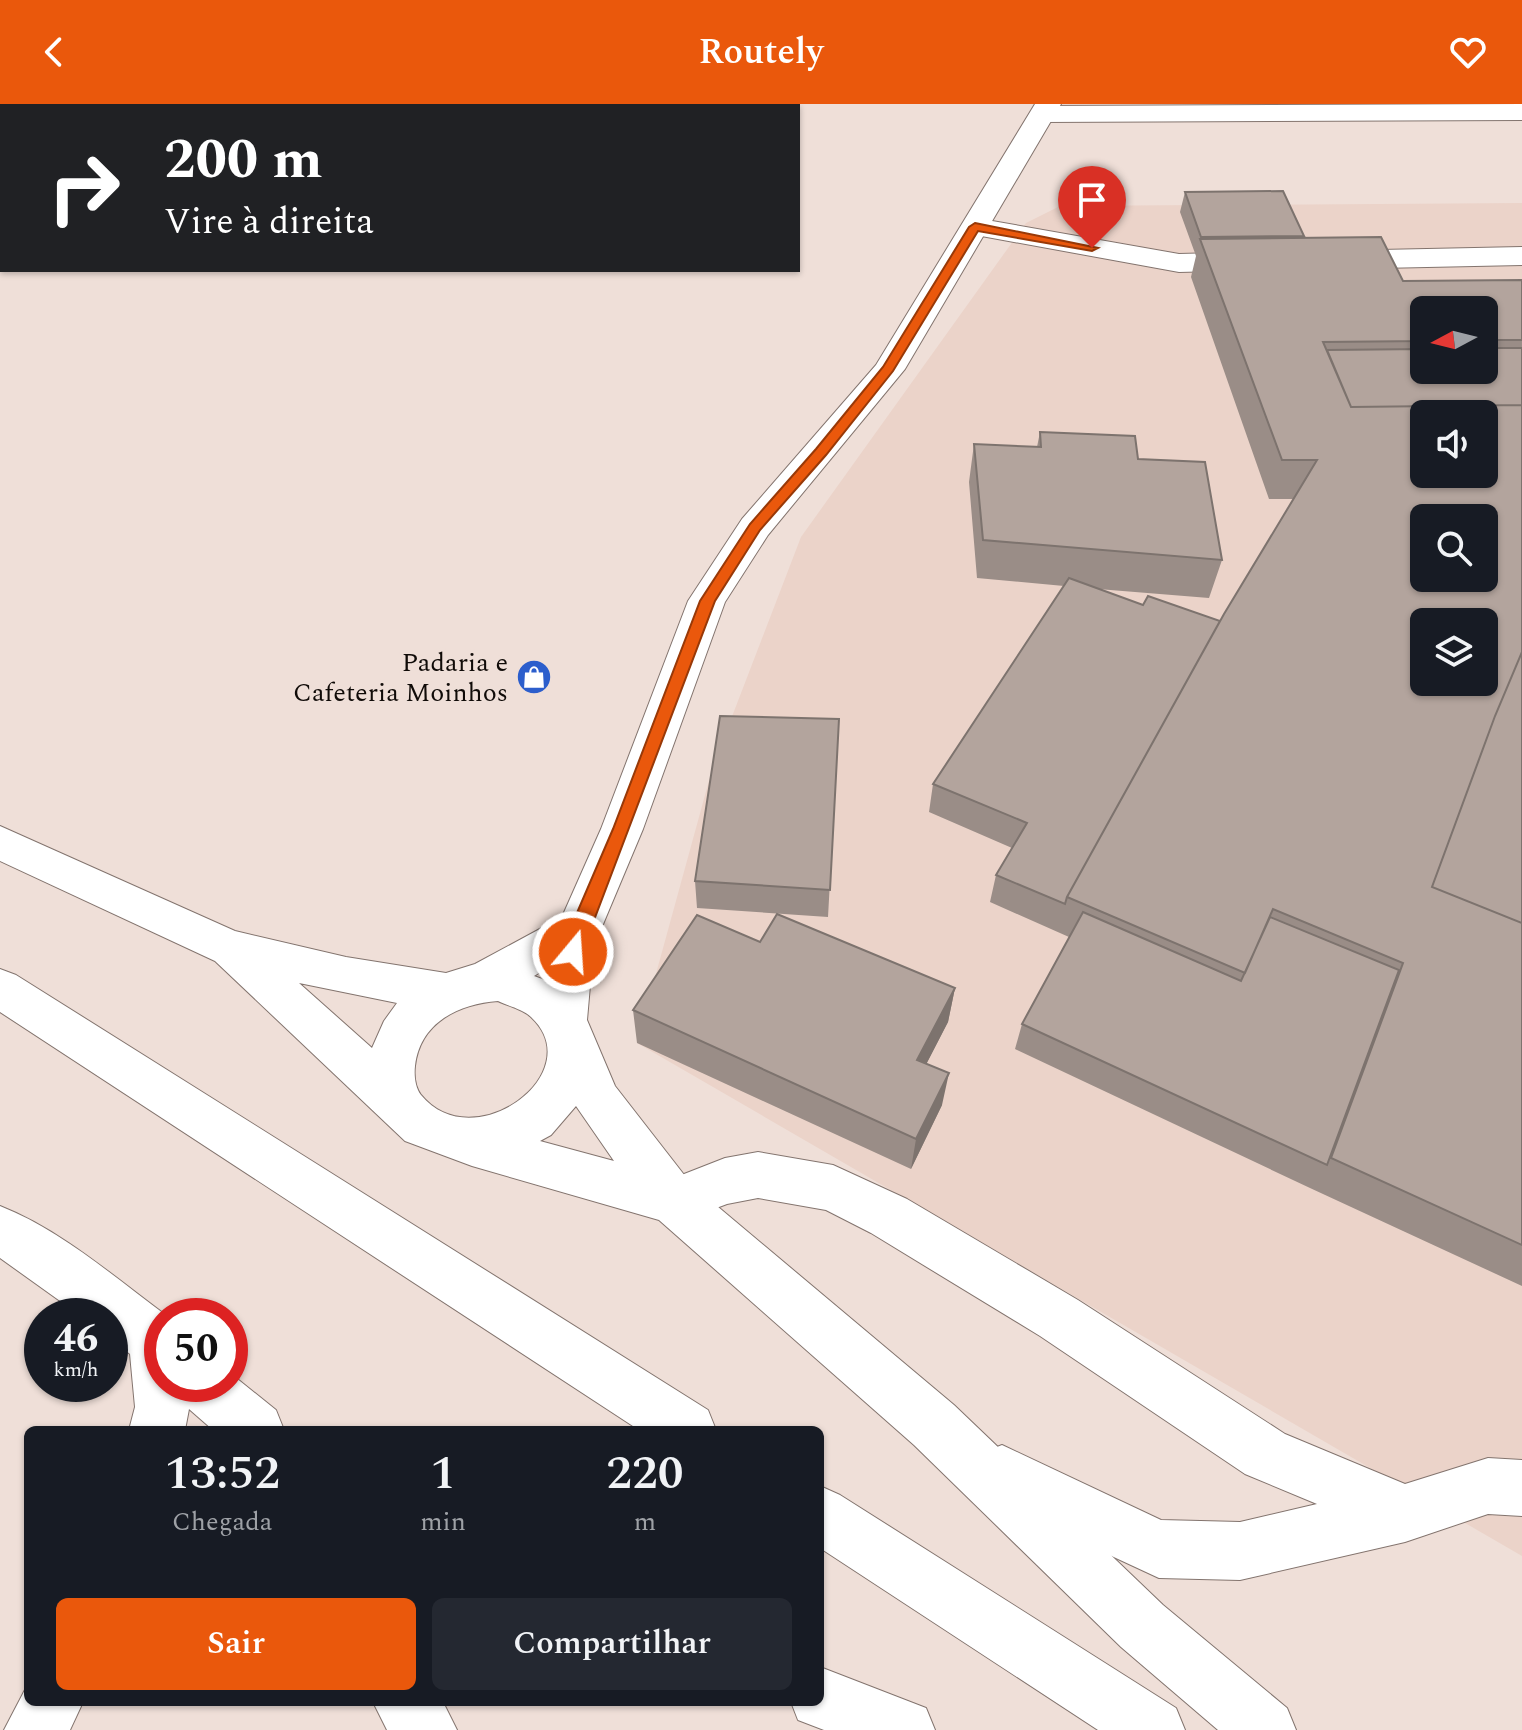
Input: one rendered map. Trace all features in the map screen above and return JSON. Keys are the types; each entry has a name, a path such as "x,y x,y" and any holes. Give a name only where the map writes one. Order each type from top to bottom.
{"main road":[{"path":"462,1141 492,1139 521,1129 544,1113 562,1091 572,1067 568,1030 568,974 579,929 622,829 707,601 755,527 889,369 1046,109 1522,112"},
{"path":"975,227 1179,263 1522,256"},
{"path":"0,842 227,947 346,976 459,988 501,982 526,988 548,1001 568,1030 597,1100 674,1201 934,1425 1142,1626 1265,1730"},
{"path":"411,1120 397,1099 389,1076 392,1051 403,1027 422,1007 459,988 491,977 579,929"},
{"path":"227,947 356,1063 411,1120 434,1134 674,1201 725,1181 758,1175 833,1188 889,1216 1059,1318 1265,1454 1405,1513"},
{"path":"0,988 682,1426"},
{"path":"0,1230 47,1259 144,1331"},
{"path":"158,1426 162,1402"},
{"path":"223,1402 251,1426"},
{"path":"934,1425 1013,1481 1159,1549 1240,1551 1405,1513 1488,1486 1522,1488"},
{"path":"824,1518 1154,1730"},
{"path":"824,1700 904,1730"},
{"path":"35,1730 50,1706"},
{"path":"407,1706 426,1730"}],"shaded area":[{"path":"1522,203 1522,1556 637,1043 713,766 801,537 1026,223 1060,206"}],"building":[{"path":"1283,191 1304,236 1201,237 1185,192"},
{"path":"1381,237 1403,281 1522,280 1522,340 1498,340 1498,296 1410,296 1410,341 1323,342 1351,407 1410,406 1410,488 1498,488 1498,405 1522,405 1522,652 1432,887 1522,923 1522,1245 1331,1158 1403,963 1273,909 1245,973 1067,897 1224,614 1317,460 1282,460 1200,239"},
{"path":"1498,348 1522,348 1522,405 1498,405 1498,400 1410,400 1410,406 1351,407 1327,350 1410,349 1410,384 1498,384"},
{"path":"1040,432 1135,436 1138,459 1205,462 1222,560 983,540 974,444 1041,447"},
{"path":"1069,578 1143,605 1148,596 1220,621 1065,904 996,875 1027,823 933,784"},
{"path":"1522,652 1522,923 1432,887"},
{"path":"720,716 839,719 830,890 695,881"},
{"path":"1083,912 1241,981 1270,917 1399,970 1327,1165 1022,1024"},
{"path":"777,914 955,988 917,1060 949,1073 916,1139 633,1010 697,915 760,942"}],"place":[{"name":"Padaria e Cafeteria Moinhos","path":"534,677"}],"route":[{"path":"573,952 579,929 622,829 707,601 755,527 889,369 975,227 1092,248"}]}
